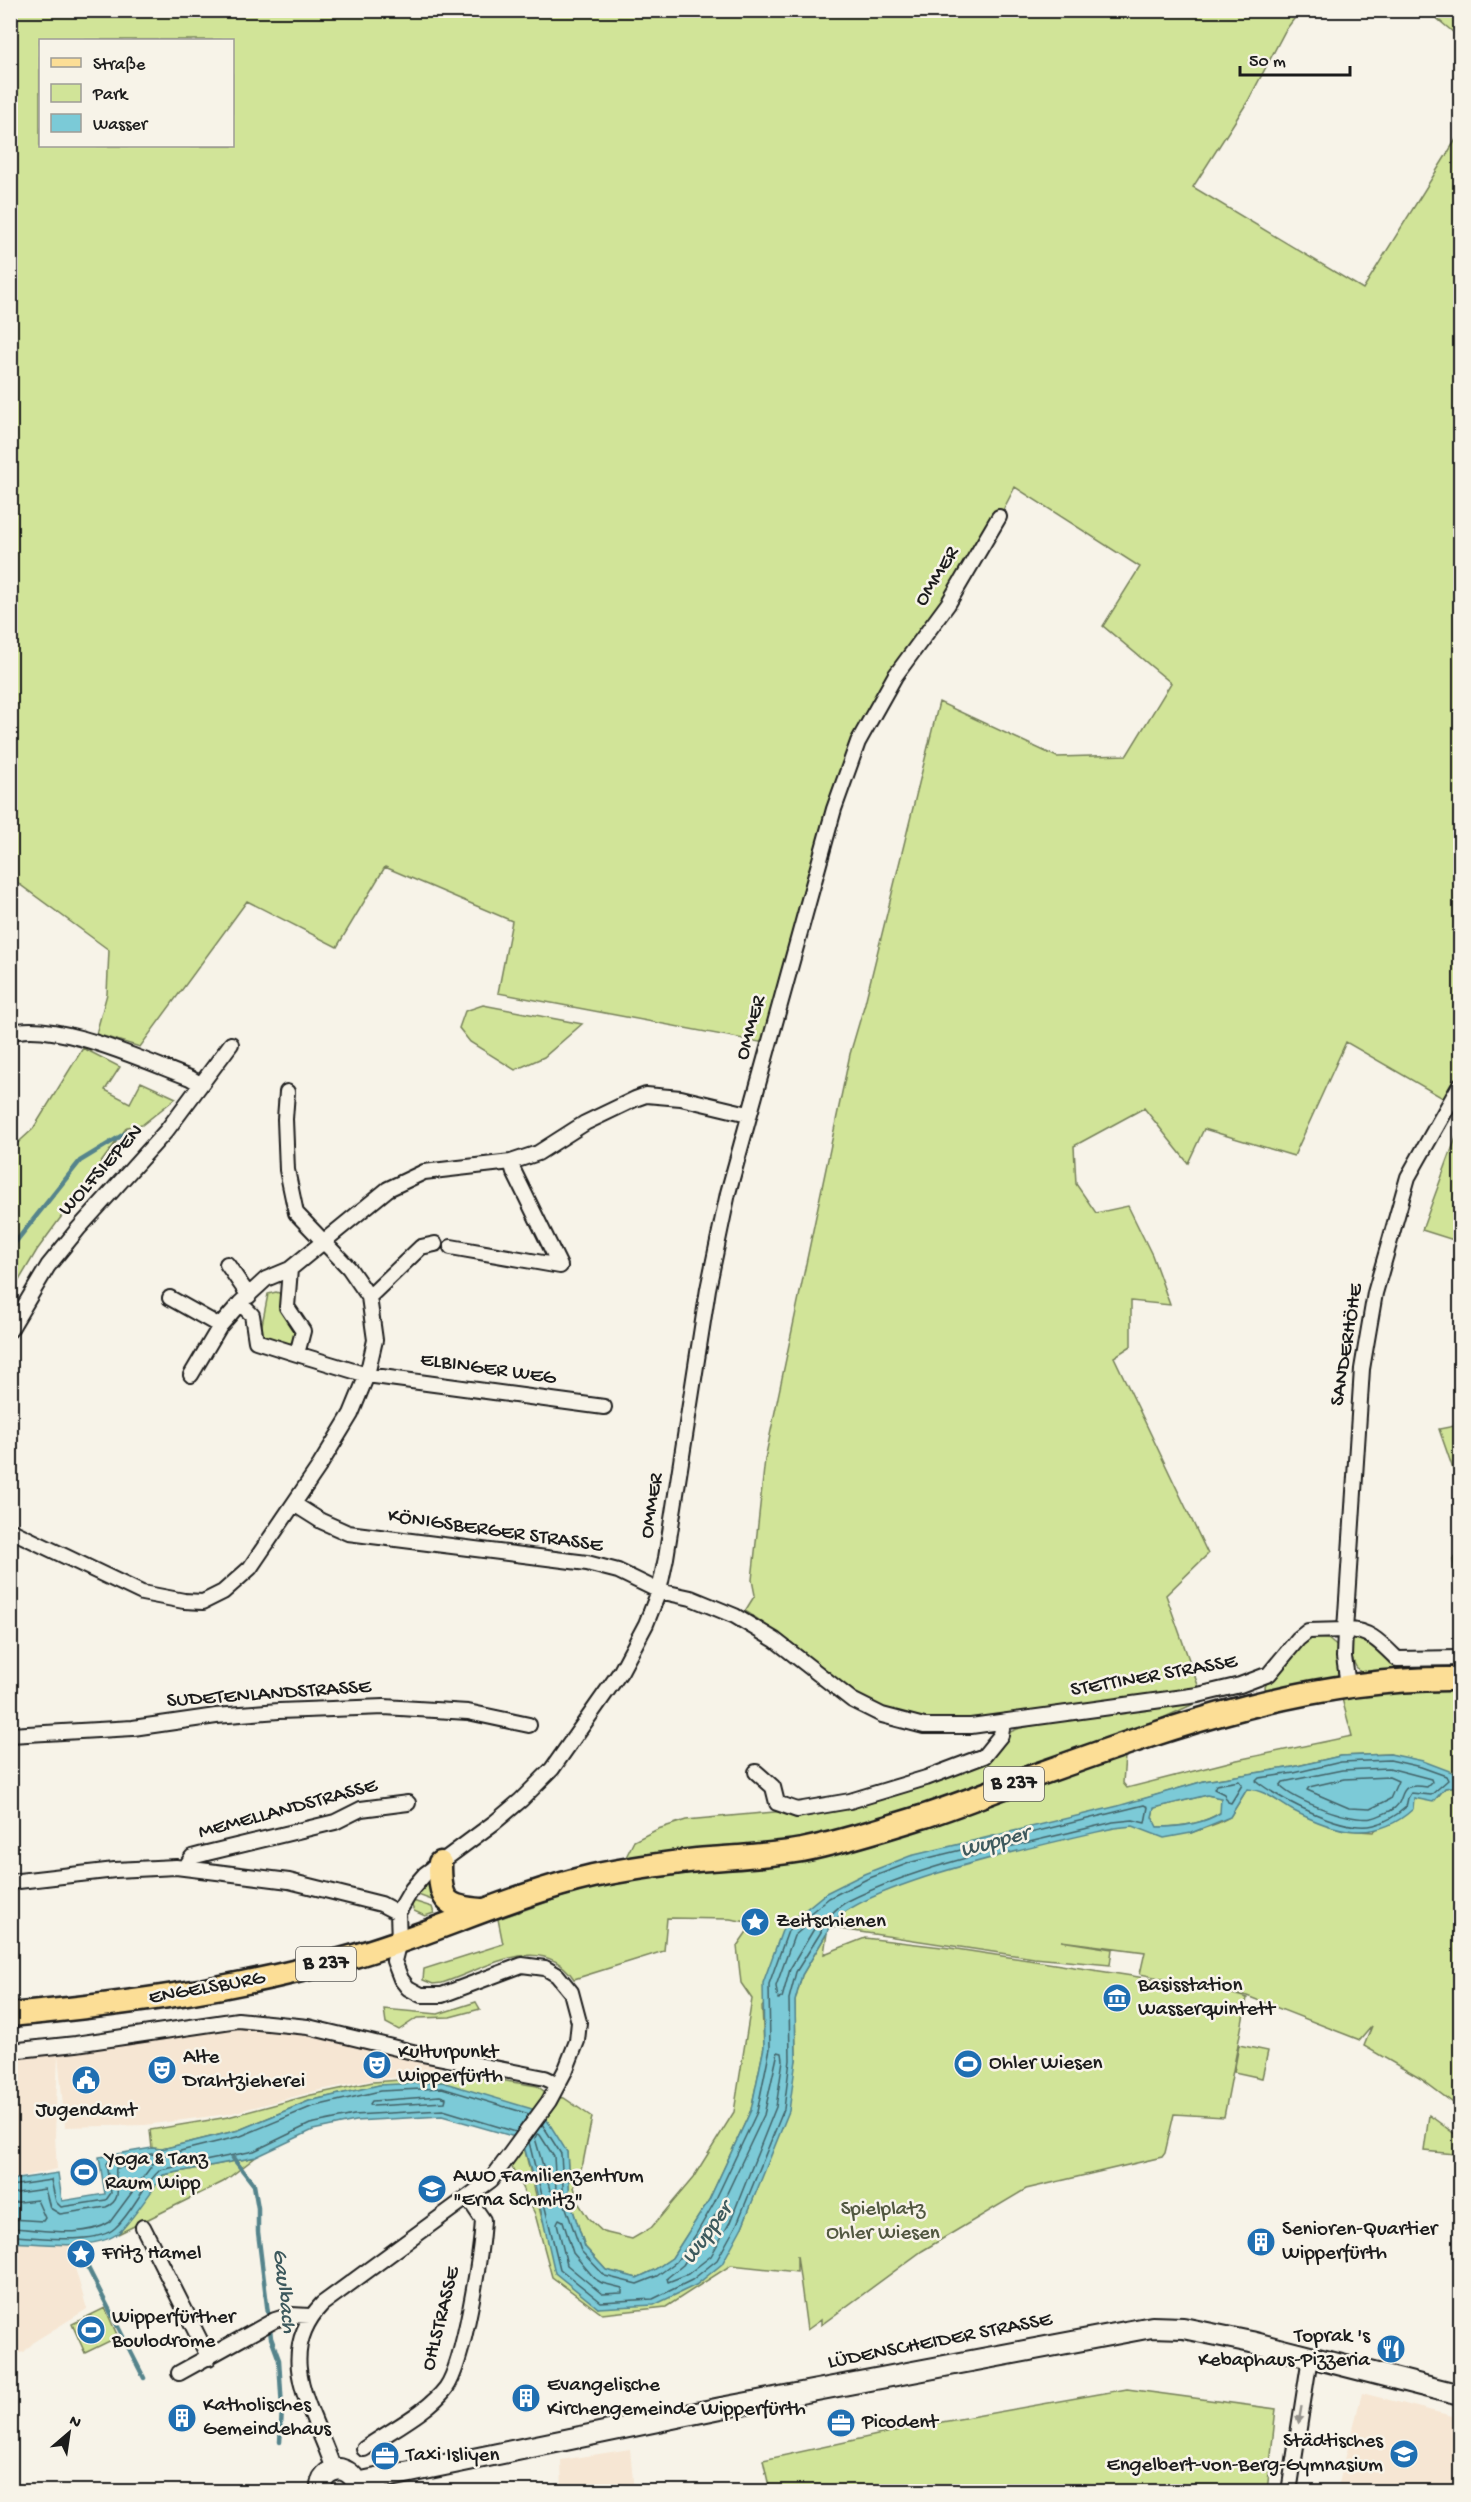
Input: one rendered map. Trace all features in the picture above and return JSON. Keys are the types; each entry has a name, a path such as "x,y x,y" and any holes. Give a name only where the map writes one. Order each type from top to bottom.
{"main road":[{"name":"B 237","path":"397,1951 485,1911 590,1877 676,1863 802,1850 927,1815 1185,1724 1280,1698 1348,1685 1397,1680 1461,1679"},
{"path":"440,1863 440,1888 446,1900 460,1909 485,1911"},
{"name":"ENGELSBURG","path":"10,2015 207,1991 353,1957 397,1951"},
{"name":"LÜDENSCHEIDER STRASSE","path":"357,2487 721,2408 1152,2327 1196,2330 1461,2395"},
{"path":"321,2492 322,2479 334,2470 340,2469 351,2473 357,2487"}],"street":[{"name":"OMMER","path":"659,1591 674,1516 708,1289 748,1114 770,1044 834,809 858,742 895,676 948,604 999,517"},
{"path":"10,1033 18,1030 50,1030 179,1074 200,1084"},
{"name":"WOLFSIEPEN","path":"10,1330 48,1266 78,1228 167,1130 231,1044"},
{"name":"SANDERHÖHE","path":"1345,1630 1362,1369 1375,1293 1408,1177 1461,1085"},
{"path":"10,1530 142,1593 203,1602 224,1592 250,1568 351,1414 367,1375 375,1340 369,1297 349,1268 296,1213 287,1170 285,1119 287,1092"},
{"path":"191,1375 220,1326 266,1279 290,1269 324,1244 388,1189 424,1172 511,1162 538,1153 605,1112 646,1095 681,1098 748,1114"},
{"path":"451,1247 560,1266 513,1172 511,1162"},
{"path":"369,1297 421,1247 435,1244"},
{"path":"227,1264 244,1300"},
{"path":"290,1269 287,1307 303,1331 297,1354"},
{"path":"170,1298 220,1326"},
{"name":"ELBINGER WEG","path":"244,1300 252,1315 256,1341 367,1375 604,1407"},
{"name":"KÖNIGSBERGER STRASSE","path":"294,1504 321,1521 348,1533 587,1563 618,1571 659,1591"},
{"path":"334,2470 307,2404 298,2365 297,2348 310,2316 322,2304 491,2180 549,2102 574,2050 579,2022 571,1992 557,1975 545,1968 522,1965 436,1997 421,1995 408,1988 401,1978 397,1951 398,1913 417,1882 504,1815 552,1769 621,1671 646,1624 659,1591"},
{"name":"STETTINER STRASSE","path":"659,1591 700,1602 754,1625 852,1700 889,1718 908,1724 936,1727 1003,1722 1198,1695 1240,1685 1269,1674 1298,1639 1308,1631 1357,1629 1374,1636 1397,1659 1461,1658"},
{"path":"1345,1630 1344,1657 1348,1685"},
{"name":"SUDETENLANDSTRASSE","path":"10,1735 133,1728 216,1716 279,1711 384,1707 468,1712 529,1725"},
{"path":"756,1772 773,1788 777,1803 797,1810 850,1801 984,1756 1001,1735 1003,1722"},
{"name":"MEMELLANDSTRASSE","path":"184,1868 192,1857 335,1822 361,1809 408,1803"},
{"name":"MEMELLANDSTRASSE","path":"10,1882 115,1870 184,1868 289,1881 381,1904 398,1913"},
{"path":"10,2051 238,2020 308,2027 417,2053 545,2078 558,2084"},
{"name":"OHLSTRASSE","path":"364,2449 423,2409 439,2396 451,2380 460,2354 481,2244 483,2220 468,2198"},
{"path":"142,2228 209,2358"},
{"path":"180,2373 275,2320 291,2315 310,2316"},
{"path":"1289,2492 1310,2357"}],"shaded area":[{"path":"238,2022 305,2032 403,2053 441,2066 440,2072 373,2080 320,2090 228,2114 145,2125 65,2127 58,2054 55,2136 57,2169 11,2179 10,2051"},
{"path":"11,2242 68,2244 87,2309 35,2341 24,2352 11,2355"},
{"name":"Städtisches Engelbert-von-Berg-Gymnasium","path":"1362,2393 1460,2418 1460,2491 1337,2491"},
{"path":"630,2449 634,2491 562,2491 561,2460"}],"green space":[{"path":"11,11 1300,11 1285,31 1248,101 1193,187 1363,289 1460,133 1460,1108 1346,1042 1294,1156 1204,1129 1188,1163 1144,1108 1074,1146 1076,1184 1096,1213 1128,1206 1152,1255 1170,1305 1131,1301 1131,1346 1114,1357 1208,1554 1166,1595 1199,1688 975,1719 917,1718 870,1704 832,1678 745,1611 755,1595 752,1580 765,1459 850,1054 865,1003 939,702 1057,757 1127,755 1171,683 1103,626 1140,567 1015,487 989,537 858,742 770,1044 498,993 512,921 385,867 337,947 247,901 140,1047 96,1034 107,994 109,950 11,878"},
{"path":"1428,11 1460,11 1460,38"},
{"path":"483,1005 582,1024 544,1057 515,1070 470,1042 459,1028 465,1011"},
{"path":"83,1048 120,1067 105,1090 130,1103 141,1082 176,1098 142,1125 127,1127 37,1250 11,1294 11,1149 33,1129"},
{"path":"1460,1127 1460,1242 1422,1230"},
{"path":"276,1292 282,1294 297,1328 294,1345 259,1340 268,1294"},
{"path":"1460,1425 1460,1489 1439,1429"},
{"path":"1460,1550 1460,1590 1457,1590 1453,1559"},
{"path":"1356,1634 1372,1639 1395,1662 1460,1658 1460,1672 1363,1675 1352,1656 1351,1644"},
{"path":"1309,1637 1328,1639 1339,1648 1338,1680 1267,1693 1265,1687 1268,1680 1286,1664 1294,1651"},
{"path":"1460,1687 1460,1775 1390,1754 1340,1756 1293,1767 1204,1781 1137,1801 1156,1826 1152,1817 1154,1808 1207,1795 1221,1798 1221,1812 1214,1816 1190,1824 1157,1827 1191,1833 1230,1817 1247,1789 1260,1790 1295,1811 1344,1830 1373,1832 1413,1798 1435,1800 1445,1788 1457,1786 1460,1788 1460,2108 1421,2079 1364,2046 1372,2026 1360,2040 1247,1996 1140,1974 1145,1952 1061,1941 1112,1949 1110,1965 1034,1958 840,1929 852,1926 828,1928 833,1922 762,2007 764,2047 751,2110 709,2200 672,2258 637,2278 606,2270 585,2247 570,2201 567,2152 380,2085 309,2101 239,2130 162,2149 152,2148 150,2130 228,2117 311,2095 373,2082 468,2075 537,2086 552,2097 564,2098 592,2117 583,2163 574,2187 579,2204 588,2218 603,2232 632,2239 651,2228 693,2178 734,2112 752,1999 741,1983 737,1946 753,1923 730,1919 667,1918 664,1951 574,1979 561,1965 545,1957 529,1955 493,1963 442,1983 433,1984 423,1980 424,1969 503,1944 498,1919 615,1879 634,1841 658,1829 686,1820 797,1810 926,1778 1006,1739 1010,1732 1020,1728 1088,1715 1196,1703 1119,1738 1125,1756 1123,1783 1127,1788 1237,1760 1352,1736 1341,1695"},
{"path":"430,1882 437,1902 418,1895"},
{"path":"413,1901 432,1907 434,1913 425,1916 414,1911"},
{"name":"Spielplatz Ohler Wiesen","path":"827,1933 824,1954 865,1938 950,1948 1145,1978 1218,1990 1247,1998 1224,2117 1174,2114 1165,2153 1162,2157 1026,2189 922,2251 821,2325 821,2320 807,2330 797,2255 797,2272 731,2265 666,2307 602,2314 552,2277 535,2214 508,2159 522,2139 542,2219 598,2308 742,2227 760,2181 796,2060 795,2001 802,1975"},
{"path":"476,2002 480,2009 450,2017 417,2018 399,2030 386,2023 384,2009 438,2014"},
{"path":"1239,2045 1268,2051 1262,2078 1234,2072"},
{"path":"1429,2115 1460,2138 1460,2148 1455,2154 1424,2151"},
{"path":"256,2157 223,2182 118,2234 163,2175"},
{"path":"105,2308 118,2337 85,2353 72,2324"},
{"path":"1127,2389 1276,2409 1267,2491 770,2491 763,2460 914,2427"}],"water":[{"name":"Wupper","path":"1390,1754 1423,1761 1460,1775 1460,1788 1457,1786 1445,1788 1433,1802 1414,1798 1413,1809 1399,1820 1384,1827 1354,1831 1323,1824 1292,1810 1265,1794 1247,1789 1230,1817 1191,1833 1164,1838 1133,1826 1114,1828 1005,1854 909,1883 868,1899 839,1916 802,1975 795,2001 796,2060 789,2111 742,2227 722,2264 696,2285 654,2305 598,2308 555,2273 522,2139 442,2116 355,2121 313,2130 256,2157 163,2175 117,2234 94,2243 66,2245 11,2242 11,2180 58,2173 62,2201 105,2194 99,2157 152,2148 162,2149 239,2130 309,2101 379,2085 442,2082 542,2112 567,2152 570,2201 585,2247 606,2270 637,2278 672,2258 709,2200 751,2110 764,2047 763,1983 783,1928 826,1893 864,1874 910,1856 1118,1806 1204,1781 1293,1767 1340,1756","holes":["1207,1795 1221,1798 1220,1813 1198,1822 1157,1827 1152,1817 1154,1808"]}],"waterway":[{"path":"10,1249 80,1161 126,1133"},
{"name":"Gaulbach","path":"233,2158 254,2185 258,2208 258,2232 271,2338 279,2360 282,2409 280,2442"},
{"path":"83,2258 144,2378"}],"place":[{"name":"Zeitschienen","path":"755,1922"},
{"name":"Basisstation Wasserquintett","path":"1117,1998"},
{"name":"Ohler Wiesen","path":"968,2064"},
{"name":"Kulturpunkt Wipperfürth","path":"377,2065"},
{"name":"Alte Drahtzieherei","path":"162,2070"},
{"name":"Jugendamt","path":"86,2080"},
{"name":"Yoga & Tanz Raum Wipp","path":"84,2172"},
{"name":"AWO Familienzentrum \"Erna Schmitz\"","path":"432,2189"},
{"name":"Senioren-Quartier Wipperfürth","path":"1261,2242"},
{"name":"Fritz Hamel","path":"81,2254"},
{"name":"Wipperfürther Boulodrome","path":"91,2330"},
{"name":"Toprak 's Kebaphaus-Pizzeria","path":"1391,2349"},
{"name":"Evangelische Kirchengemeinde Wipperfürth","path":"526,2398"},
{"name":"Katholisches Gemeindehaus","path":"182,2418"},
{"name":"Picodent","path":"841,2423"},
{"name":"Städtisches Engelbert-von-Berg-Gymnasium","path":"1404,2454"},
{"name":"Taxi Isliyen","path":"385,2456"}]}
